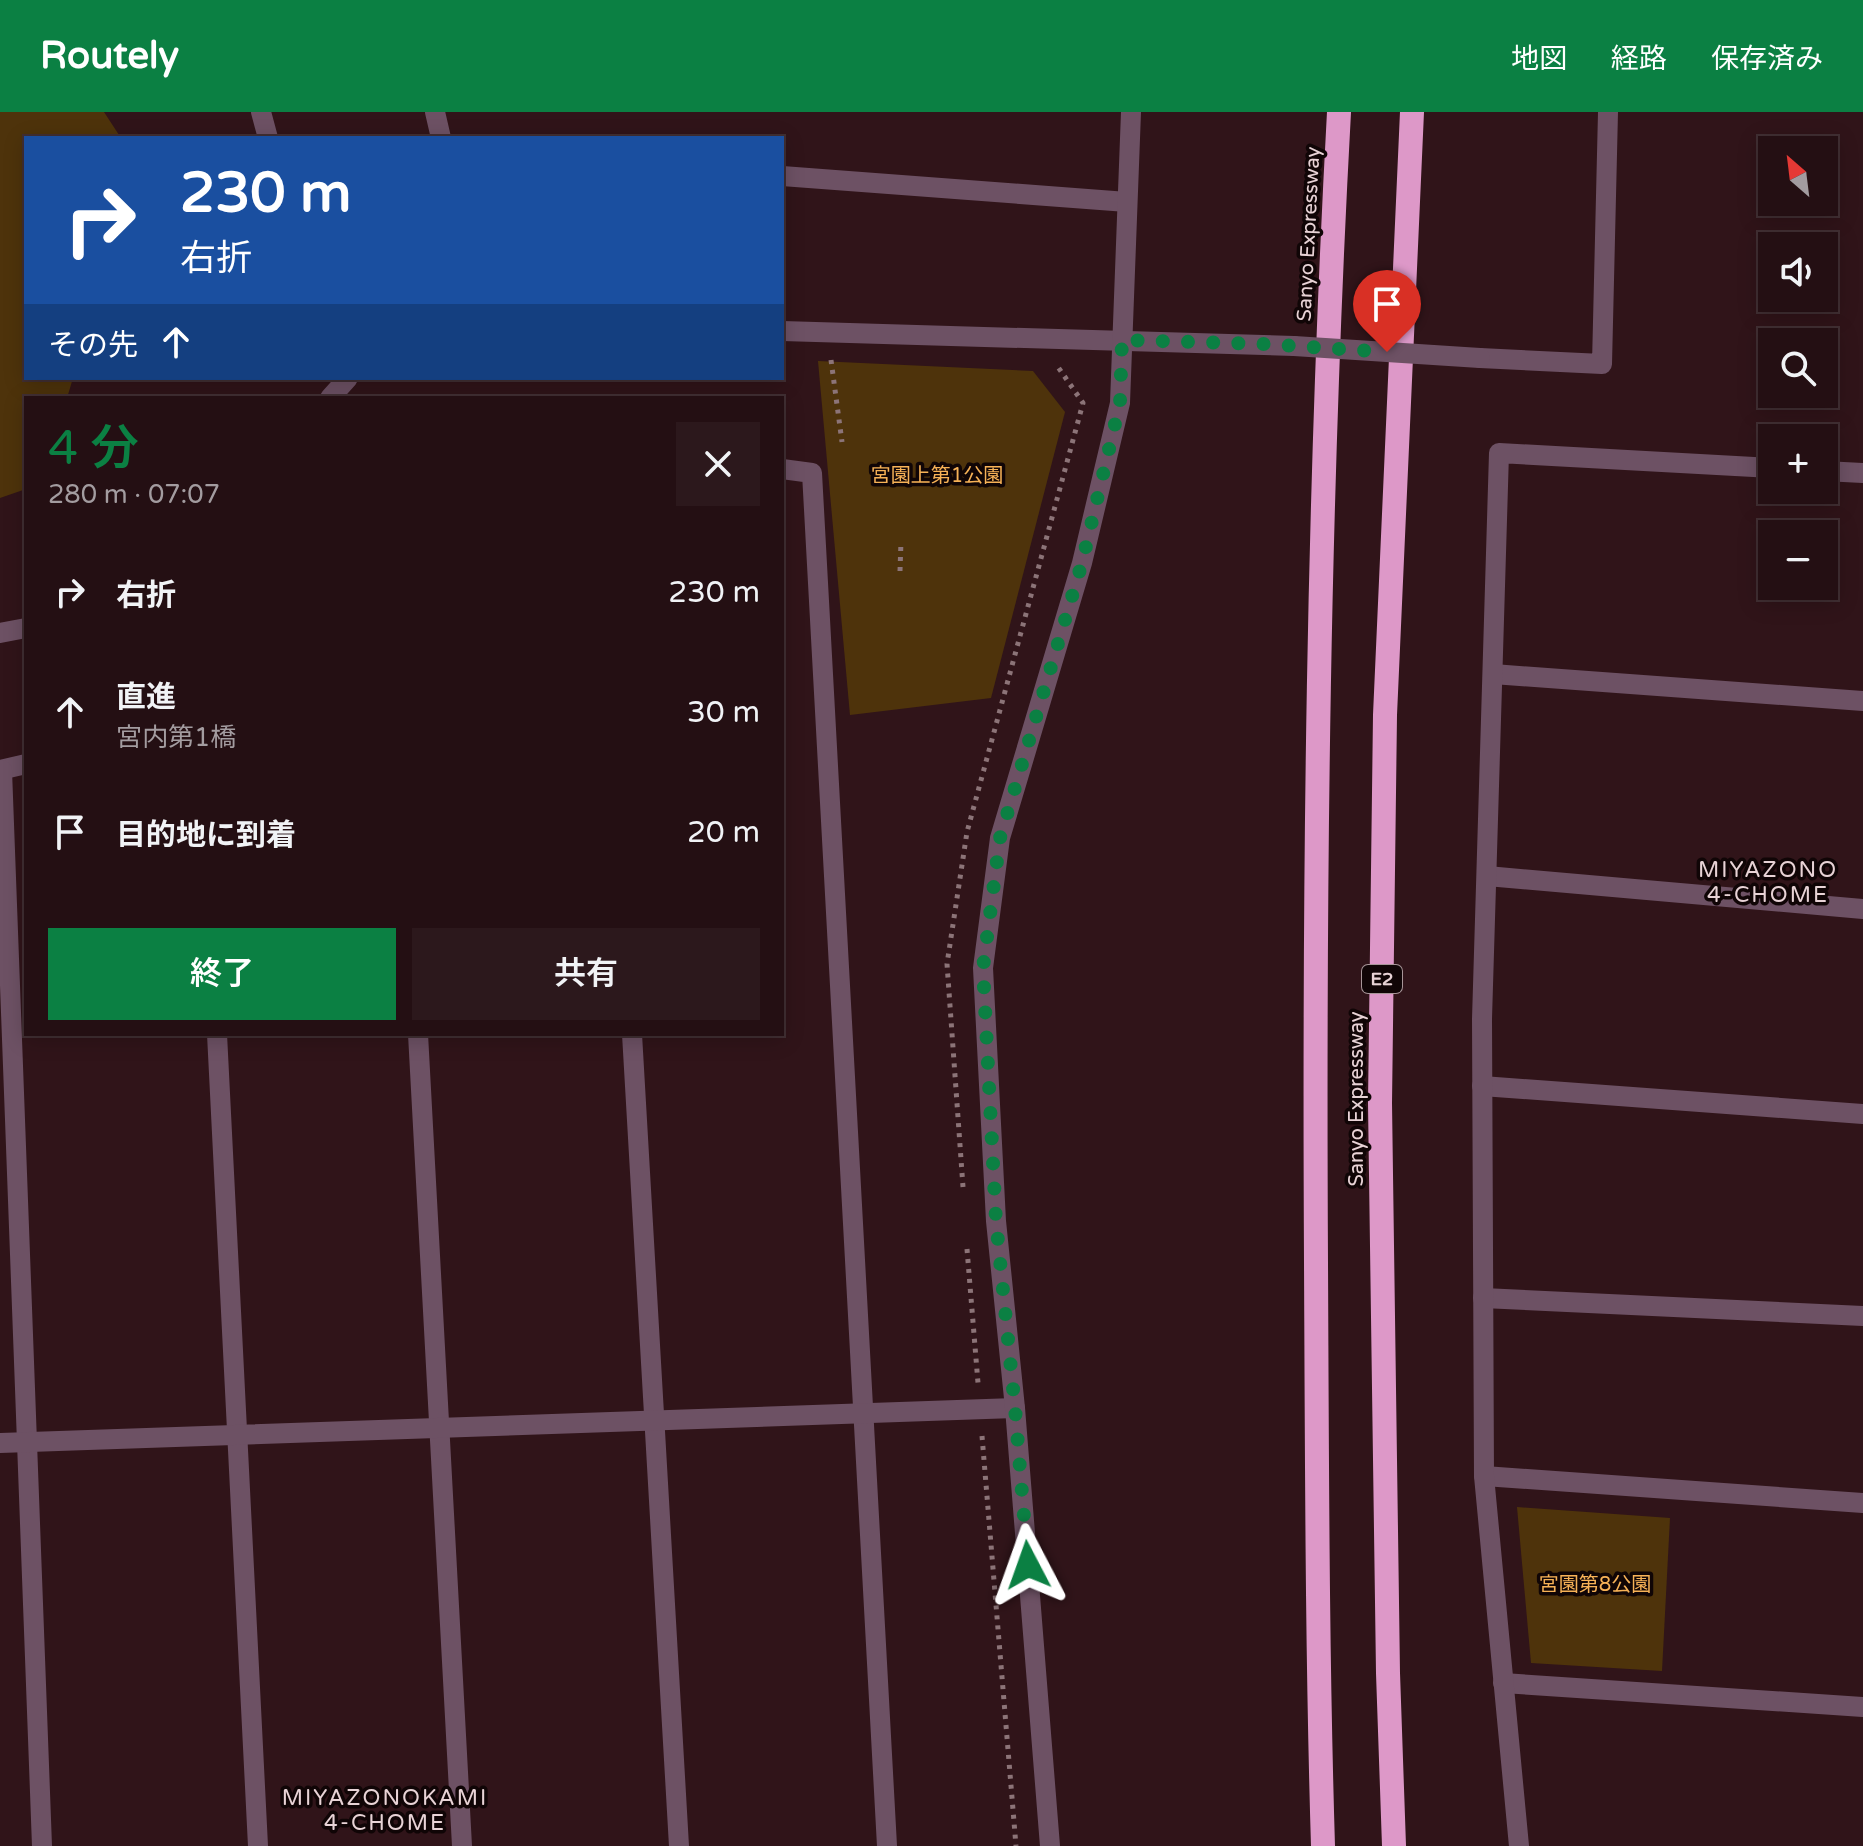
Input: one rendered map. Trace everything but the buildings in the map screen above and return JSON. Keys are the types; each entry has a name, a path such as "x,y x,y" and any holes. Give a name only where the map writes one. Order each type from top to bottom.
{"highway":[{"name":"Sanyo Expressway","path":"1323,1846 1318,1608 1315,1112 1317,734 1329,290 1339,112"},
{"name":"Sanyo Expressway","path":"1394,1846 1388,1673 1380,1103 1385,715 1412,112"}],"street":[{"path":"261,112 267,136"},
{"path":"435,112 441,136"},
{"path":"1050,1846 1015,1408 996,1221 983,968 1000,838 1082,563 1120,403 1131,112"},
{"path":"784,331 1294,346 1602,364 1608,112"},
{"path":"784,176 1127,202"},
{"path":"1519,1846 1484,1476 1482,1086 1499,453 1758,467"},
{"path":"784,469 812,473 887,1846"},
{"path":"1838,472 1863,473"},
{"path":"0,633 24,628"},
{"path":"1493,674 1863,701"},
{"path":"24,764 1,770 42,1846"},
{"path":"1487,876 1863,909"},
{"path":"217,1036 258,1846"},
{"path":"418,1036 462,1846"},
{"path":"632,1036 679,1846"},
{"path":"1482,1086 1863,1114"},
{"path":"1483,1298 1863,1316"},
{"path":"0,1443 1015,1408"},
{"path":"1484,1476 1863,1503"},
{"path":"1503,1683 1863,1707"}],"path":[{"path":"827,332 842,442"},
{"path":"900,571 901,541"}],"green space":[{"path":"0,112 104,112 120,136 24,136 24,380 72,380 68,396 24,396 24,490 0,498"},
{"name":"宮園上第1公園","path":"818,361 1033,371 1065,412 991,698 850,715"},
{"name":"宮園第8公園","path":"1517,1507 1670,1518 1662,1671 1531,1663"}],"district":[{"name":"MIYAZONO 4-CHOME","path":"1768,882"},
{"name":"MIYAZONOKAMI 4-CHOME","path":"385,1810"}],"route":[{"path":"1028,1565 996,1221 983,968 1000,838 1082,563 1120,403 1122,340 1264,344 1387,352"}]}
